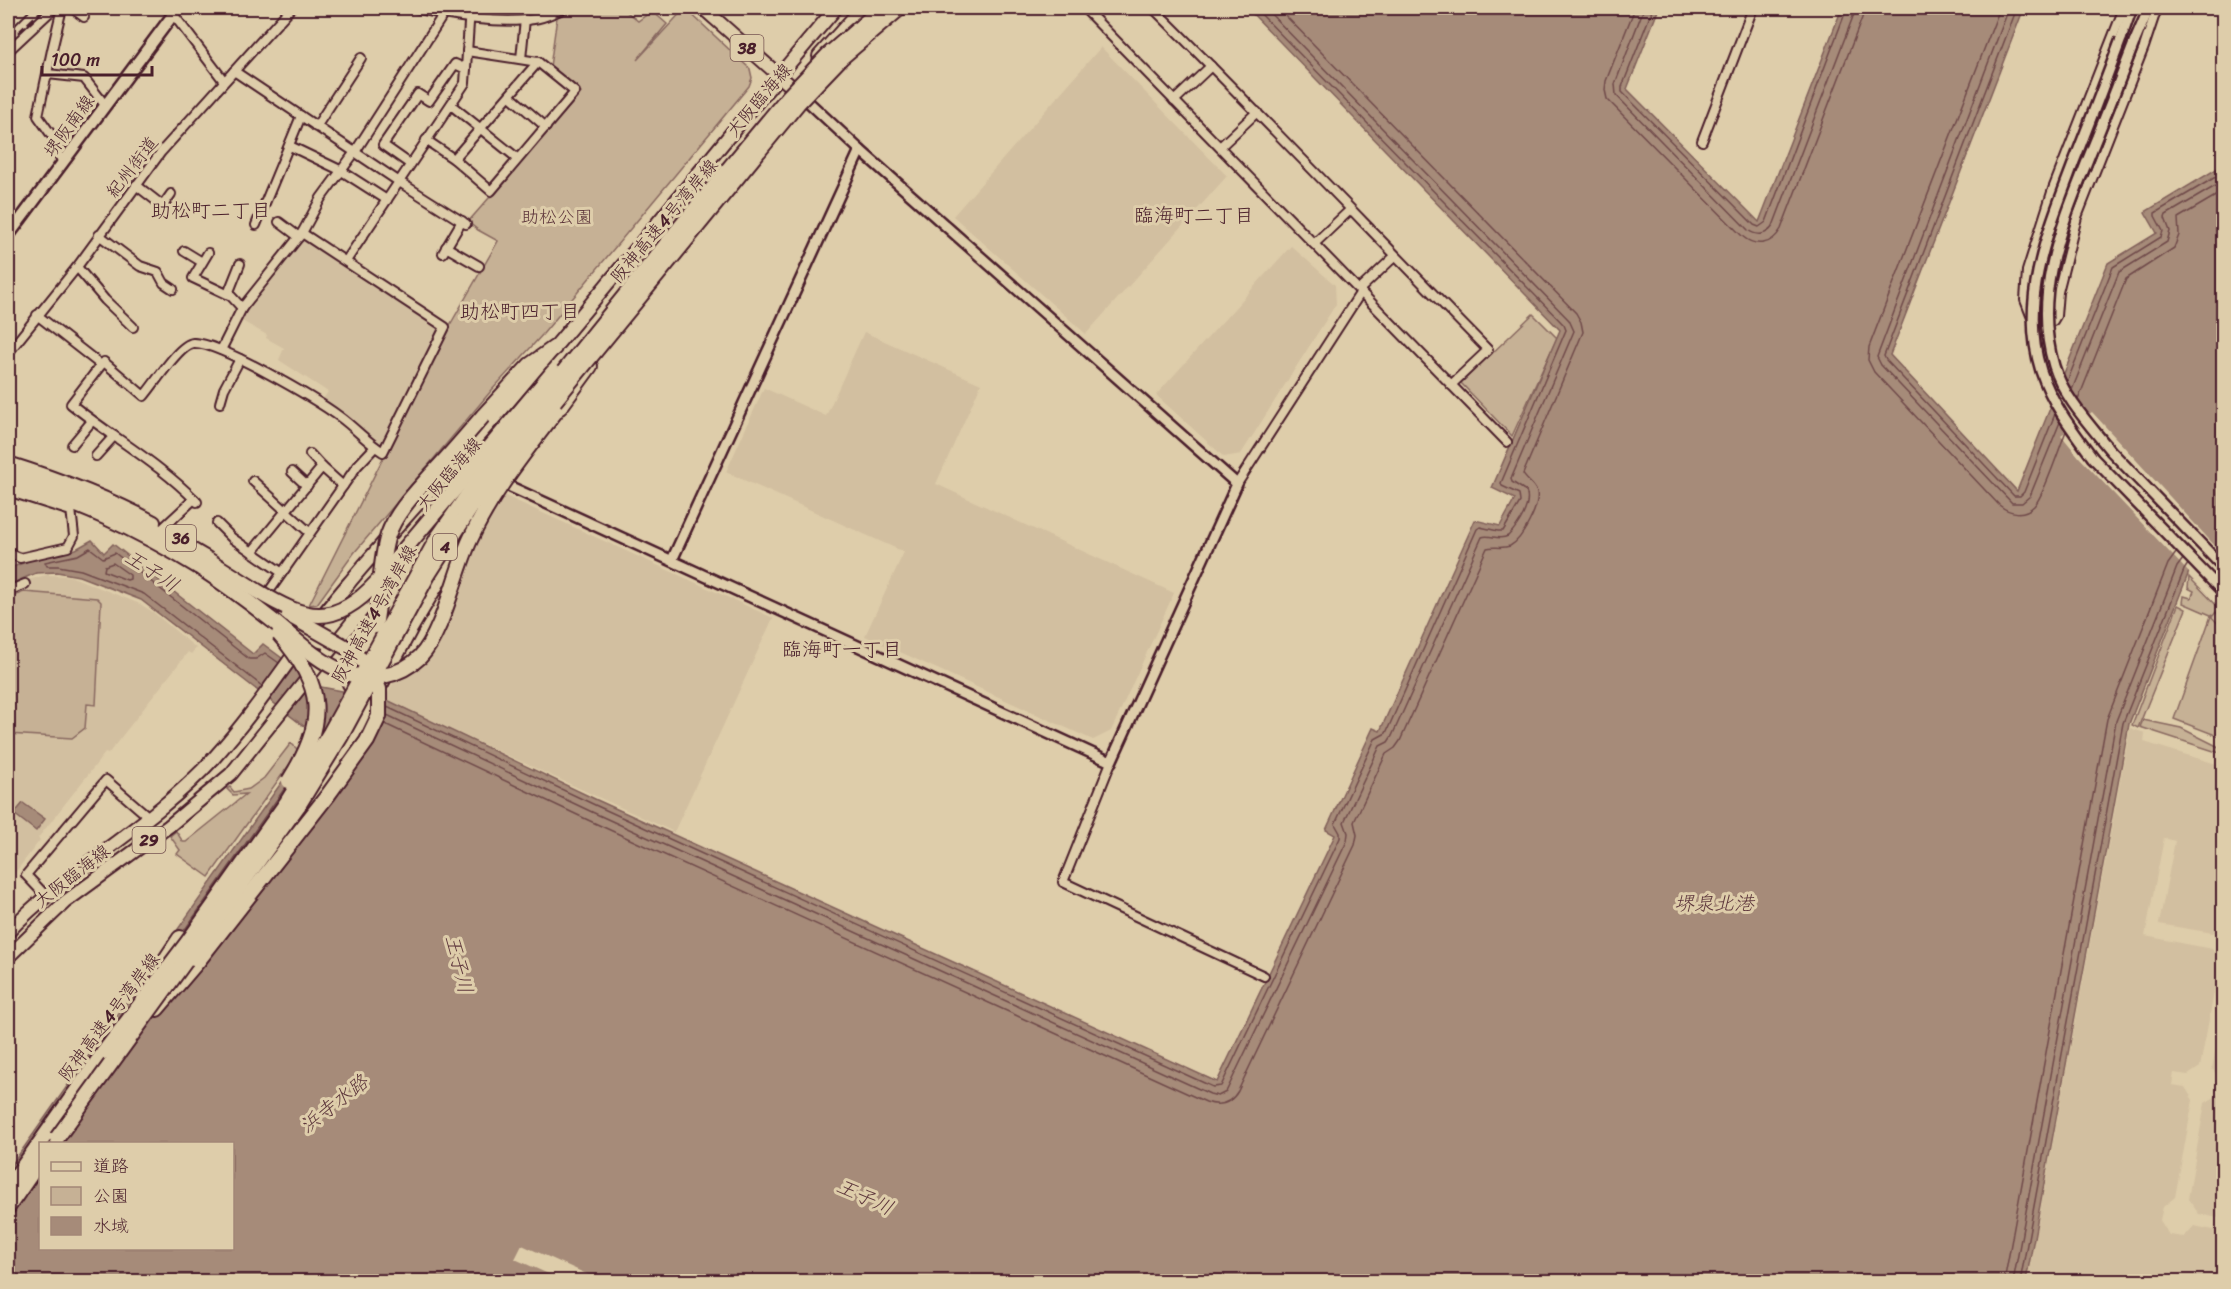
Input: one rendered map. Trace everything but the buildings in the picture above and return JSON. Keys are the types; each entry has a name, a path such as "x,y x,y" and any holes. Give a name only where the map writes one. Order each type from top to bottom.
{"highway":[{"name":"阪神高速4号湾岸線","path":"40,1142 104,1052 187,943 309,767 418,572 463,500 490,463 677,231 809,74 882,8"},
{"name":"阪神高速4号湾岸線","path":"55,1141 309,788 341,736 428,575 472,507 546,410 812,87 848,52 900,8"},
{"path":"8,481 53,495 109,517 293,611 326,615 335,613 352,605 377,582 535,392 604,317 677,231"},
{"path":"8,471 57,486 113,508 158,531 202,563 320,658 341,671 370,677 382,676 402,670 419,657 432,639 470,539 501,485 644,291"},
{"path":"309,767 358,668 375,626 383,558 389,532 395,521 410,500 483,416 530,365 554,348"},
{"path":"55,1141 158,1008 198,961 310,808 344,753 425,603 500,481"},
{"path":"202,563 357,654 373,672 380,689 379,716 367,741 314,813 250,892"},
{"path":"104,1052 180,938 278,799 298,767 314,728 316,706 312,686 297,656 269,624 202,563"},
{"name":"阪神高速4号湾岸線","path":"8,1188 39,1144"},
{"path":"8,1207 39,1162"}],"main road":[{"name":"38","path":"703,8 792,87"},
{"name":"大阪臨海線","path":"8,932 46,896 150,818 202,770 262,699 318,621 411,510 472,444 554,348 778,75 836,8"},
{"name":"大阪臨海線","path":"8,957 65,902 169,826 231,774 310,673 621,294 792,87 862,8"},
{"name":"堺阪南線","path":"8,235 105,105 172,10"},
{"path":"500,481 554,409 581,362 610,325 621,294"},
{"name":"36","path":"8,463 60,479 117,503 164,527 239,572 268,593 318,621 335,645"},
{"name":"36","path":"8,489 71,509 123,530 183,562 306,637 335,645"}],"street":[{"path":"8,25 25,8"},
{"path":"8,51 54,8"},
{"path":"62,8 38,116 55,140 57,152 62,161"},
{"path":"72,8 84,17"},
{"name":"紀州街道","path":"8,353 77,267 161,152 291,8"},
{"path":"417,8 443,15 470,12 508,20 525,20 536,19 566,8"},
{"path":"536,19 548,8"},
{"path":"1084,8 1507,442"},
{"path":"1153,8 1488,350 1451,385"},
{"path":"1702,141 1754,8"},
{"path":"2124,8 2053,189 2027,271 2025,300 2032,318 2040,323 2053,321 2056,316 2058,292 2077,217 2144,47 2157,8"},
{"path":"2132,8 2049,228 2036,278 2033,326 2041,372 2067,424 2093,458 2223,593"},
{"path":"2149,8 2059,233 2049,273 2046,325 2054,368 2075,407 2110,450 2223,568"},
{"path":"172,10 224,81"},
{"path":"346,261 465,83 470,12"},
{"path":"221,350 242,308 301,235 321,198 355,153 443,15"},
{"path":"521,59 525,20"},
{"path":"426,140 454,159 491,191 575,92 538,62 467,51"},
{"path":"316,127 361,58"},
{"path":"454,159 538,62"},
{"path":"410,164 383,145 417,94 429,101 455,64 466,69"},
{"path":"1174,100 1211,66"},
{"path":"234,71 355,153 464,222 444,250 462,261 479,266"},
{"path":"48,74 84,78 105,105"},
{"path":"792,87 1237,484"},
{"path":"510,96 546,127"},
{"path":"451,105 517,158"},
{"path":"1220,147 1257,112"},
{"path":"256,225 301,116"},
{"path":"290,146 340,170 387,200"},
{"path":"672,560 860,150"},
{"path":"136,185 161,208 171,194"},
{"path":"1314,244 1350,210"},
{"path":"164,527 195,501 160,467 70,404 104,362 144,396 174,357 186,346 194,343 221,350 285,383 340,417 383,452 445,327 346,261 279,222"},
{"path":"99,234 140,266 158,272 164,282 173,289"},
{"path":"184,251 202,262"},
{"path":"208,253 194,278 228,294 242,308"},
{"path":"1264,976 1063,882 1111,762 1237,484 1360,291 1395,256"},
{"path":"228,294 240,264"},
{"path":"77,267 105,300 133,327"},
{"path":"37,315 101,365"},
{"path":"220,403 224,389 240,359"},
{"path":"72,445 92,421"},
{"path":"96,456 114,436"},
{"path":"268,593 309,532 375,447"},
{"path":"310,454 343,486"},
{"path":"252,552 322,467"},
{"path":"477,469 1111,762"},
{"path":"292,472 307,486"},
{"path":"253,481 309,532"},
{"path":"8,553 20,558 68,547 74,536 71,509"},
{"path":"217,523 232,538 281,572"},
{"path":"8,591 25,584"},
{"path":"46,896 26,875 106,780 150,818"}],"shaded area":[{"path":"1101,47 1227,176 1086,334 953,216"},
{"path":"304,238 438,327 440,333 384,444 379,445 321,402 328,392 279,360 284,348 266,338 267,335 240,320 247,306 300,239"},
{"path":"1291,246 1335,285 1336,304 1241,454 1224,457 1156,395"},
{"path":"864,332 981,384 936,484 1174,593 1111,731 1093,740 865,636 904,552 726,472 764,388 826,416"},
{"path":"501,494 773,618 674,832 385,699 395,679 407,675 434,650 445,626 471,552"},
{"path":"46,575 70,576 140,604 196,648 191,654 188,652 108,754 105,753 38,838 40,840 8,882 8,595 24,589 28,580"},
{"path":"2130,728 2145,733 2144,742 2223,766 2223,927 2213,933 2159,924 2175,841 2164,838 2145,936 2212,949 2220,961 2200,1067 2188,1075 2174,1073 2172,1085 2185,1087 2193,1100 2175,1197 2163,1207 2160,1220 2169,1235 2184,1237 2194,1226 2223,1232 2223,1281 2027,1281"},
{"path":"2223,1009 2223,1081 2212,1069"},
{"path":"2221,1093 2224,1094 2223,1219 2199,1214 2188,1199 2205,1103"}],"green space":[{"name":"助松公園","path":"577,8 622,8 638,21 652,11 667,24 637,60 685,8 750,69 752,78 749,86 543,334 491,391 354,553 317,604 309,605 450,325 498,241 468,222 581,93 550,67 557,17"},
{"path":"1533,314 1557,338 1512,436 1461,383"},
{"path":"2189,577 2223,612 2223,621 2216,612 2213,616 2183,603 2184,596 2191,598 2194,591 2188,588"},
{"path":"24,592 97,598 101,602 96,705 87,704 85,728 72,738 8,734 8,598"},
{"path":"2178,605 2186,609 2138,728 2132,725"},
{"path":"2211,616 2223,629 2223,738 2174,719"},
{"path":"2143,720 2181,728 2223,749 2223,754 2140,727"},
{"path":"291,743 299,751 209,877 177,854 180,850 170,836 176,831 183,842 186,842 246,794 233,795 227,789 230,787 234,792 249,789 264,778"}],"water":[{"name":"堺泉北港","path":"1247,8 1659,8 1627,89 1759,222 1842,8 2024,8 1890,355 2017,491 2108,263 2157,233 2145,212 2223,165 2223,538 2189,572 2129,724 2026,1281 8,1281 8,1170 315,735 141,600 79,576 57,572 36,573 8,585 8,569 43,555 76,549 92,540 104,553 113,544 253,654 263,644 321,687 385,699 597,800 1217,1082 1335,835 1326,830 1373,728 1380,731 1475,520 1500,526 1515,499 1492,488 1560,330"},
{"path":"23,803 45,819 36,831 14,814"}],"pier":[{"path":"2062,370 2076,397 2089,414 2092,412 2217,548 2191,575 2061,435 2065,432 2049,404"},
{"path":"522,1245 602,1281 564,1281 515,1259"}],"railway":[{"path":"8,42 44,8"}],"district":[{"name":"助松町二丁目","path":"211,210"},
{"name":"臨海町二丁目","path":"1194,215"},
{"name":"助松町四丁目","path":"520,311"},
{"name":"臨海町一丁目","path":"842,649"}],"water label":[{"name":"王子川","path":"152,571"},
{"name":"王子川","path":"459,964"},
{"name":"浜寺水路","path":"334,1104"},
{"name":"王子川","path":"865,1197"}]}
